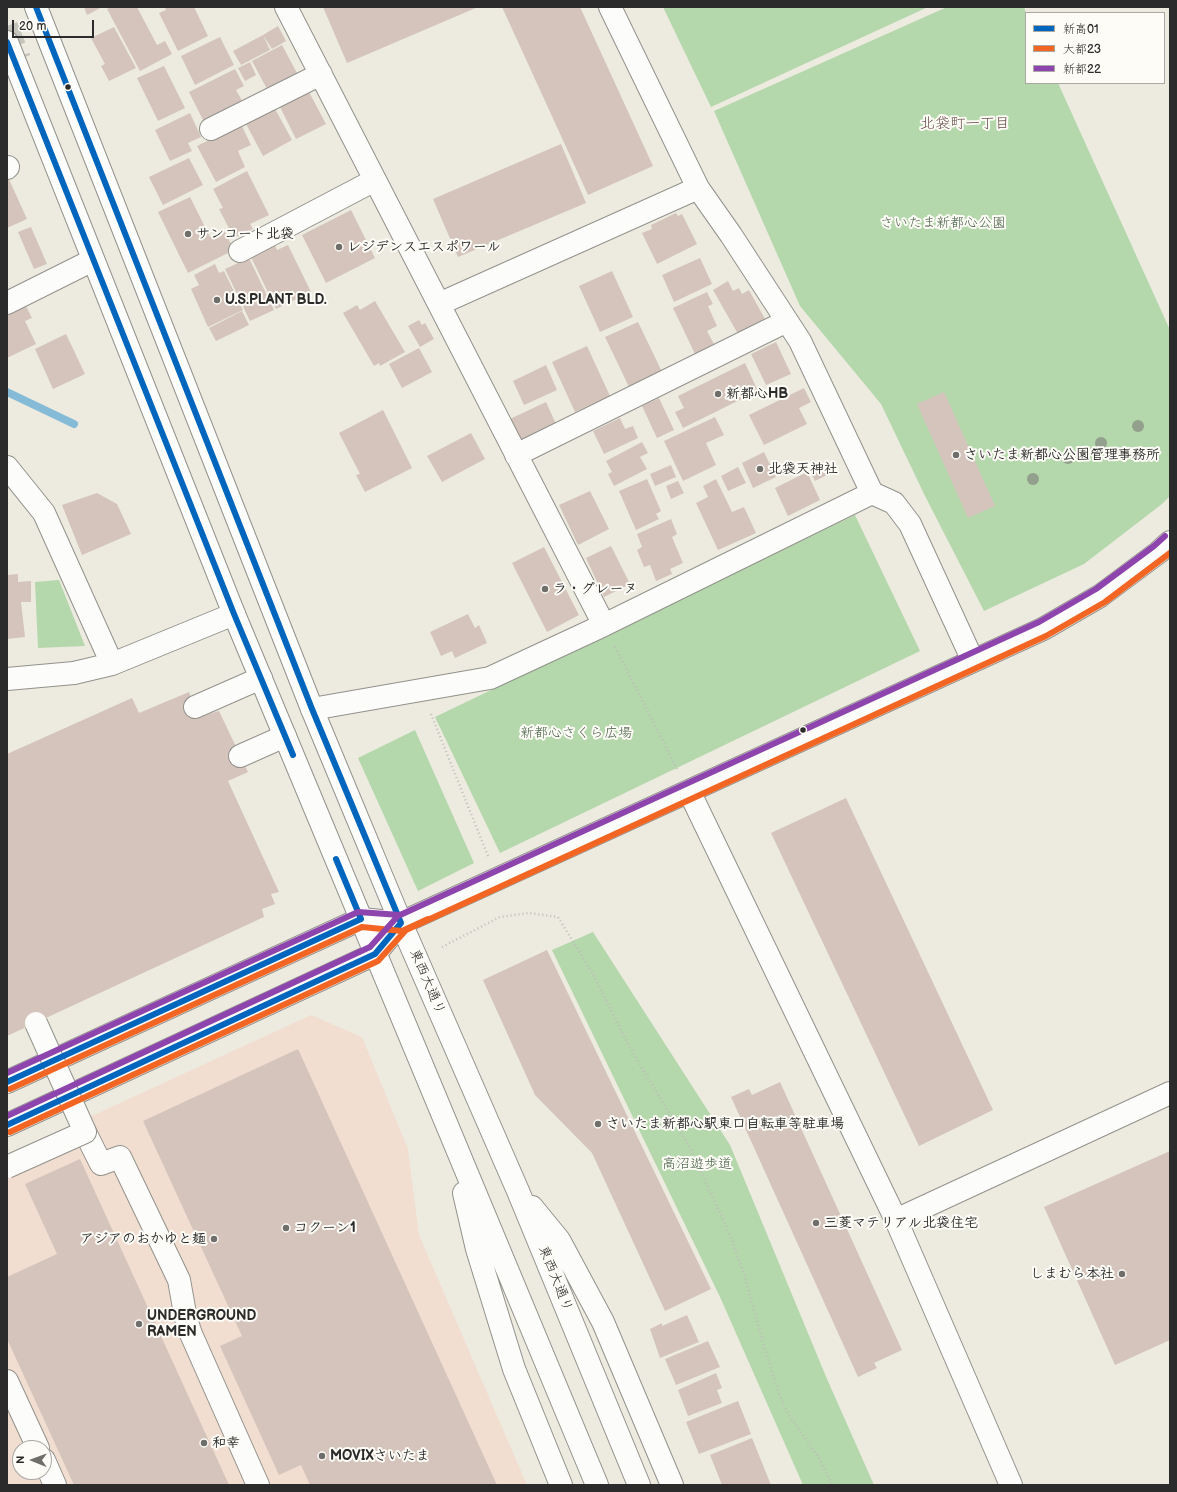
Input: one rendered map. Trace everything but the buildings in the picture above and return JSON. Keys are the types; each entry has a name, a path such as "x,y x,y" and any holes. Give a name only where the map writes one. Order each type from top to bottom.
{"street":[{"name":"東西大通り","path":"36,7 312,709 401,923 518,1191 639,1485"},
{"path":"286,7 604,625"},
{"path":"610,7 698,188 731,235 800,342 872,493 894,503 910,524 973,661"},
{"path":"7,42 234,614 597,1485"},
{"path":"211,129 321,74"},
{"path":"240,251 375,180"},
{"path":"439,304 698,188"},
{"path":"7,303 93,260"},
{"path":"516,455 787,321"},
{"path":"7,467 44,513 112,664"},
{"path":"312,709 490,678 604,625 872,493"},
{"path":"7,1125 375,954 401,923 1043,629 1100,596 1170,542"},
{"path":"7,679 74,673 112,664 234,614"},
{"path":"195,707 261,678"},
{"path":"240,756 285,736"},
{"path":"689,791 896,1220 1011,1485"},
{"path":"8,1080 360,919 401,923"},
{"path":"36,1023 101,1164 120,1157 179,1280 190,1334 258,1485"},
{"path":"896,1220 1170,1093"},
{"path":"449,1130 477,1249 514,1369 561,1485"},
{"path":"7,1166 85,1132"},
{"path":"518,1191 559,1240 603,1322 672,1485"},
{"path":"7,1381 34,1440"},
{"path":"52,1470 64,1484"}],"path":[{"path":"604,625 689,791"},
{"path":"422,689 497,879"},
{"path":"442,948 500,917 529,913 558,916 594,976 629,1046 690,1148 742,1267 775,1381 787,1412 820,1460 832,1485"}],"shaded area":[{"path":"311,1015 362,1037 408,1149 419,1235 527,1485 7,1485 7,1155"}],"green space":[{"path":"663,7 928,7 711,107"},
{"name":"さいたま新都心公園","path":"947,7 1024,7 1026,12 1025,84 1058,84 1170,330 1170,496 1162,504 1084,564 984,611 925,496 881,404 800,306 714,111"},
{"name":"新都心さくら広場","path":"855,515 920,651 500,853 435,717"},
{"path":"59,580 85,646 38,648 35,582"},
{"path":"415,730 474,863 418,891 358,758"},
{"name":"高沼遊歩道","path":"593,932 730,1145 827,1379 874,1485 803,1485 720,1297 552,950"}],"waterway":[{"path":"7,392 74,424"}],"tunnel":[{"path":"7,26 20,59"}],"transit line":[{"name":"新高01","path":"7,1125 375,954 401,923 312,709 36,7"},
{"name":"新高01","path":"7,42 234,614 293,755"},
{"name":"新都22","path":"7,1116 370,947 398,916 1039,622 1096,589 1154,546 1165,536"},
{"name":"大都23","path":"10,1132 378,961 406,930 1046,636 1105,602 1170,553"},
{"name":"新高01","path":"7,1082 361,919 336,859"},
{"name":"新都22","path":"7,1073 358,912 400,915 422,905"},
{"name":"大都23","path":"10,1089 362,927 402,931 428,919"}],"place":[{"name":"サンコート北袋","path":"188,234"},
{"name":"レジデンスエスポワール","path":"339,247"},
{"name":"U.S.PLANT BLD.","path":"217,300"},
{"name":"新都心HB","path":"718,394"},
{"name":"さいたま新都心公園管理事務所","path":"956,455"},
{"name":"北袋天神社","path":"760,469"},
{"name":"ラ・グレーヌ","path":"545,589"},
{"name":"さいたま新都心駅東口自転車等駐車場","path":"598,1124"},
{"name":"三菱マテリアル北袋住宅","path":"816,1223"},
{"name":"コクーン1","path":"286,1228"},
{"name":"アジアのおかゆと麺","path":"214,1239"},
{"name":"しまむら本社","path":"1122,1274"},
{"name":"UNDERGROUND RAMEN","path":"139,1324"},
{"name":"和幸","path":"204,1443"},
{"name":"MOVIXさいたま","path":"322,1456"}],"district":[{"name":"北袋町一丁目","path":"965,124"}]}
